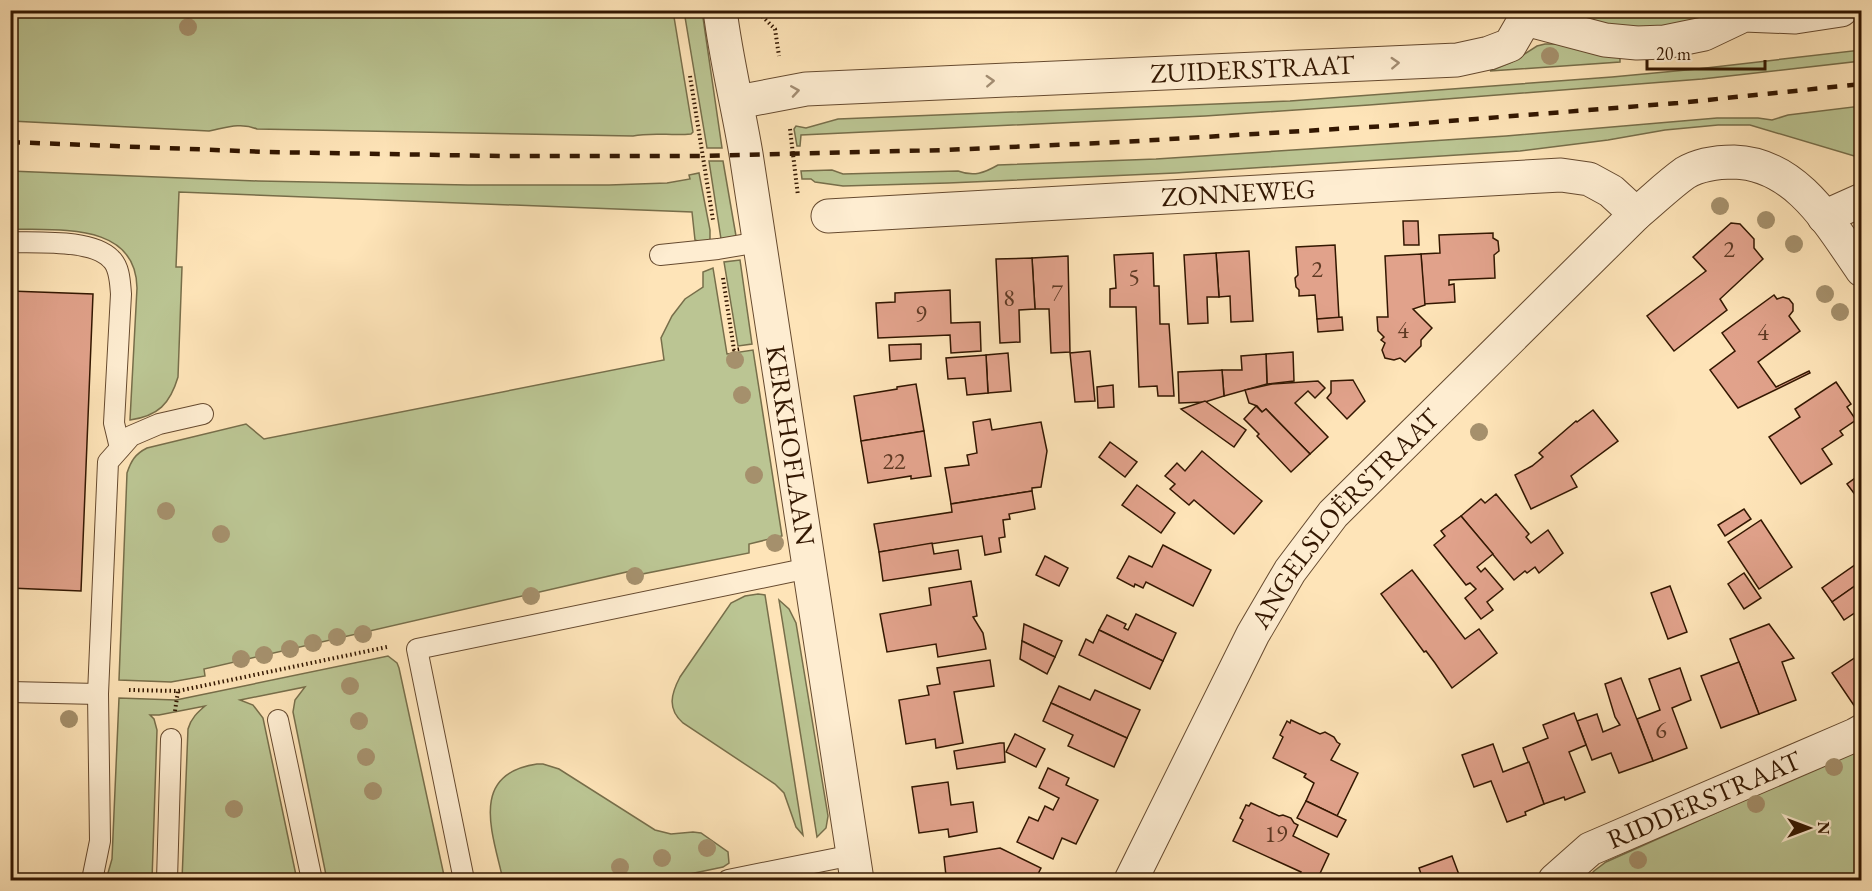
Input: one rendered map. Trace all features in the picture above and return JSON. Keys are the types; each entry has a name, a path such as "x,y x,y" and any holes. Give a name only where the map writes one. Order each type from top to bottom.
{"street":[{"name":"KERKHOFLAAN","path":"720,10 725,50 738,102 809,568 849,865"},
{"path":"1746,13 1795,17 1841,10"},
{"name":"ZUIDERSTRAAT","path":"738,102 806,89 1457,60 1489,53 1510,45 1526,15 1605,40 1637,43 1665,42 1704,34 1746,13"},
{"name":"ANGELSLOËRSTRAAT","path":"1131,880 1253,634 1290,571 1333,514 1636,214 1686,173 1714,162 1743,163 1773,172 1797,186 1824,217 1862,270"},
{"name":"ZONNEWEG","path":"828,216 1562,175 1589,179 1611,191 1636,214"},
{"path":"1824,217 1862,200"},
{"name":"RIDDERSTRAAT","path":"1555,880 1590,849 1862,731"}],"lane":[{"path":"10,242 83,245 100,250 113,260 120,279 121,294 114,423 120,448"},
{"path":"660,255 759,242"},
{"path":"92,880 100,841 98,694 108,462 131,436 159,424 203,414"},
{"path":"464,880 417,649 809,568"},
{"path":"10,692 98,694"},
{"path":"278,720 312,880"},
{"path":"167,880 171,739"},
{"path":"728,880 849,865"}],"path":[{"path":"689,66 734,350 775,344"},
{"path":"98,694 119,690 178,691 390,646 417,649"}],"green space":[{"path":"10,11 673,11 693,132 691,134 633,136 257,129 239,126 209,131 11,121"},
{"path":"684,11 702,11 722,148 707,148"},
{"path":"1566,11 1715,11 1700,19 1682,24 1640,28 1599,24"},
{"path":"1545,44 1558,44 1620,57 1620,62 1490,71"},
{"path":"1861,50 1861,61 1702,79 1369,105 1205,116 801,135 800,146 797,146 794,129 796,126 806,128 838,119 1290,101 1612,77"},
{"path":"1861,106 1861,158 1750,125 1718,125 1665,130 1520,151 1175,173 843,186 802,179 801,171 832,170 843,174 958,171 974,174 998,165 1156,159 1506,136 1717,118 1772,120 1788,115"},
{"path":"709,161 723,161 736,236 721,239"},
{"path":"10,171 258,181 468,185 667,183 690,179 689,175 699,173 710,241 704,243 695,240 692,212 179,192 176,267 182,267 178,377 171,395 162,407 148,415 130,420 137,288 133,266 123,251 109,240 91,234 11,229"},
{"path":"740,260 752,344 738,346 724,262"},
{"path":"713,268 727,354 753,350 782,536 749,544 749,553 632,576 631,571 204,669 205,676 171,682 119,680 127,473 134,458 143,450 246,424 264,439 664,360 661,338 672,316 685,299 703,287 703,272"},
{"path":"765,595 803,835 796,827 784,793 775,784 683,723 673,707 674,689 680,677 731,603 745,596"},
{"path":"779,600 789,609 796,623 828,816 826,828 817,837"},
{"path":"388,656 397,663 399,668 445,880 327,880 293,712 295,700 305,687 240,700 253,705 263,718 297,880 182,880 188,729 193,718 205,706 150,715 154,719 157,730 152,880 106,880 112,859 119,698 176,700"},
{"path":"1861,748 1861,880 1586,880 1606,862"},
{"path":"537,764 559,769 655,830 671,834 701,833 728,852 729,863 723,867 661,880 503,880 491,826 490,808 493,793 501,780 515,770"}],"building":[{"path":"1403,221 1418,221 1419,245 1404,245"},
{"path":"1731,223 1740,224 1754,239 1754,248 1763,259 1720,299 1727,310 1674,351 1647,316 1706,271 1693,257"},
{"path":"1493,233 1493,238 1498,241 1499,251 1494,255 1495,278 1449,280 1449,285 1454,284 1455,302 1424,304 1421,254 1440,253 1439,235"},
{"path":"1335,245 1339,318 1317,319 1315,295 1299,296 1299,290 1296,287 1295,278 1298,275 1296,247"},
{"path":"1249,251 1253,321 1231,322 1230,296 1219,297 1216,253"},
{"path":"1153,253 1154,286 1159,286 1160,324 1169,324 1174,396 1158,396 1157,386 1139,387 1136,307 1110,307 1110,289 1116,288 1114,255"},
{"path":"1216,253 1219,297 1207,297 1208,323 1188,324 1184,255"},
{"path":"1421,254 1425,305 1413,309 1432,328 1421,340 1421,346 1405,362 1400,358 1394,360 1385,358 1382,350 1385,343 1381,340 1384,337 1378,331 1377,317 1388,317 1385,256"},
{"path":"1068,256 1070,352 1051,353 1049,309 1035,309 1032,258"},
{"path":"1032,258 1035,309 1019,310 1020,342 1000,343 996,259"},
{"path":"950,290 951,323 980,322 981,351 951,353 950,335 878,338 876,303 895,302 895,293"},
{"path":"10,291 93,294 81,591 10,588"},
{"path":"1774,295 1777,299 1783,297 1789,299 1793,304 1793,311 1789,316 1800,331 1758,362 1776,387 1809,371 1810,373 1738,408 1710,370 1735,351 1722,333"},
{"path":"1342,317 1343,330 1318,332 1317,319"},
{"path":"921,344 921,359 890,361 889,345"},
{"path":"1090,351 1095,401 1075,402 1070,353"},
{"path":"1293,352 1294,381 1267,384 1266,354"},
{"path":"1008,353 1011,391 988,393 986,355"},
{"path":"1266,354 1267,384 1224,396 1222,370 1242,370 1241,356"},
{"path":"986,355 988,393 967,395 965,378 948,379 946,358"},
{"path":"1222,370 1224,396 1205,402 1179,403 1178,372"},
{"path":"1353,380 1365,401 1347,419 1327,398 1331,393 1331,381"},
{"path":"1318,381 1325,388 1315,398 1308,391 1295,403 1328,437 1310,454 1266,409 1262,412 1257,406 1249,403 1245,390 1272,384"},
{"path":"1836,382 1851,404 1847,407 1856,420 1840,431 1843,435 1822,449 1832,464 1801,484 1769,437 1800,417 1795,409"},
{"path":"916,384 924,431 861,441 854,396"},
{"path":"1113,385 1114,407 1098,408 1097,387"},
{"path":"1205,401 1246,430 1234,447 1181,409"},
{"path":"1256,406 1262,412 1266,409 1310,454 1291,472 1244,419"},
{"path":"1593,410 1618,441 1571,476 1577,487 1531,509 1515,475 1543,457 1539,453 1576,421"},
{"path":"990,419 992,430 1041,422 1047,451 1041,487 1032,488 1032,491 951,504 945,468 969,465 967,455 977,453 973,422"},
{"path":"924,431 931,476 911,479 911,476 868,483 861,441"},
{"path":"1110,442 1137,462 1125,477 1099,457"},
{"path":"1202,451 1262,501 1234,534 1194,500 1189,505 1170,489 1175,484 1165,476 1177,463 1185,471"},
{"path":"1862,473 1862,504 1847,484"},
{"path":"1137,485 1175,513 1161,533 1122,505"},
{"path":"1032,491 1035,509 1009,514 1010,519 1003,520 1005,537 999,538 1001,552 985,555 982,536 879,552 874,524 952,512 951,504"},
{"path":"1496,494 1529,534 1526,537 1531,543 1548,530 1563,553 1539,573 1535,567 1527,573 1525,571 1514,580 1461,516 1481,499 1485,503"},
{"path":"1744,509 1751,519 1725,536 1718,525"},
{"path":"1461,516 1493,554 1477,567 1481,572 1485,568 1503,589 1487,602 1493,610 1481,619 1465,598 1476,589 1470,583 1466,585 1434,545 1445,536 1441,531"},
{"path":"1761,520 1792,567 1759,589 1728,542"},
{"path":"932,543 934,554 958,550 961,569 883,581 879,552"},
{"path":"1163,545 1211,570 1193,606 1146,582 1143,588 1135,584 1134,587 1117,578 1129,556 1152,567"},
{"path":"1045,556 1068,568 1059,586 1036,575"},
{"path":"1862,560 1862,581 1832,602 1822,588"},
{"path":"1412,570 1465,639 1479,629 1497,653 1452,688 1381,594"},
{"path":"1744,573 1761,598 1744,609 1728,584"},
{"path":"971,581 977,616 973,617 983,633 986,649 938,657 936,644 887,652 880,614 931,605 929,588"},
{"path":"1862,581 1862,608 1844,620 1832,602"},
{"path":"1670,586 1687,632 1668,639 1651,593"},
{"path":"1136,614 1176,633 1163,661 1099,630 1107,615 1126,624 1124,628 1128,630"},
{"path":"1024,624 1062,641 1055,657 1022,641"},
{"path":"1769,624 1794,658 1782,662 1796,700 1759,714 1730,639"},
{"path":"1099,630 1163,661 1150,689 1079,655 1086,639 1093,643"},
{"path":"1022,641 1055,657 1047,674 1020,659"},
{"path":"1859,655 1862,659 1862,702 1855,707 1832,673"},
{"path":"990,660 994,686 954,692 963,743 936,748 935,739 906,744 899,700 929,695 927,686 940,684 937,668"},
{"path":"1739,662 1759,714 1721,728 1701,676"},
{"path":"1680,668 1691,700 1672,708 1687,748 1653,761 1637,719 1660,710 1649,679"},
{"path":"1621,678 1653,761 1619,773 1611,753 1592,760 1577,721 1597,714 1603,732 1620,725 1615,717 1605,684"},
{"path":"1059,686 1090,700 1095,690 1140,710 1127,738 1051,703"},
{"path":"1051,703 1127,738 1114,767 1068,746 1073,735 1043,721"},
{"path":"1574,713 1586,745 1569,752 1585,792 1565,800 1564,797 1544,804 1523,748 1548,738 1543,725"},
{"path":"1291,720 1320,734 1325,732 1334,737 1340,744 1331,760 1358,773 1337,816 1306,801 1314,783 1304,777 1306,774 1273,758 1283,737 1280,735 1287,721 1290,723"},
{"path":"1015,734 1045,749 1036,767 1006,752"},
{"path":"1004,743 1005,762 957,769 954,751"},
{"path":"1493,744 1503,772 1529,762 1544,804 1525,812 1526,815 1507,822 1491,781 1474,787 1462,755"},
{"path":"1048,768 1069,778 1066,785 1098,800 1076,844 1062,838 1053,859 1017,842 1029,817 1038,821 1045,806 1053,810 1059,798 1039,788"},
{"path":"948,782 951,805 973,802 977,832 949,837 948,829 919,833 912,787"},
{"path":"1306,801 1346,820 1337,837 1297,818"},
{"path":"1251,803 1279,816 1291,818 1298,825 1293,836 1329,854 1317,880 1298,879 1301,872 1233,841 1243,820 1240,818 1246,805 1249,806"},
{"path":"1000,848 1041,868 1035,880 926,880 946,876 944,857"},
{"path":"1452,856 1461,880 1423,880 1419,868"},
{"path":"1492,876 1494,880 1479,880"}],"railway":[{"path":"10,142 268,152 500,156 702,156 945,150 1386,126 1678,103 1862,84"}]}
